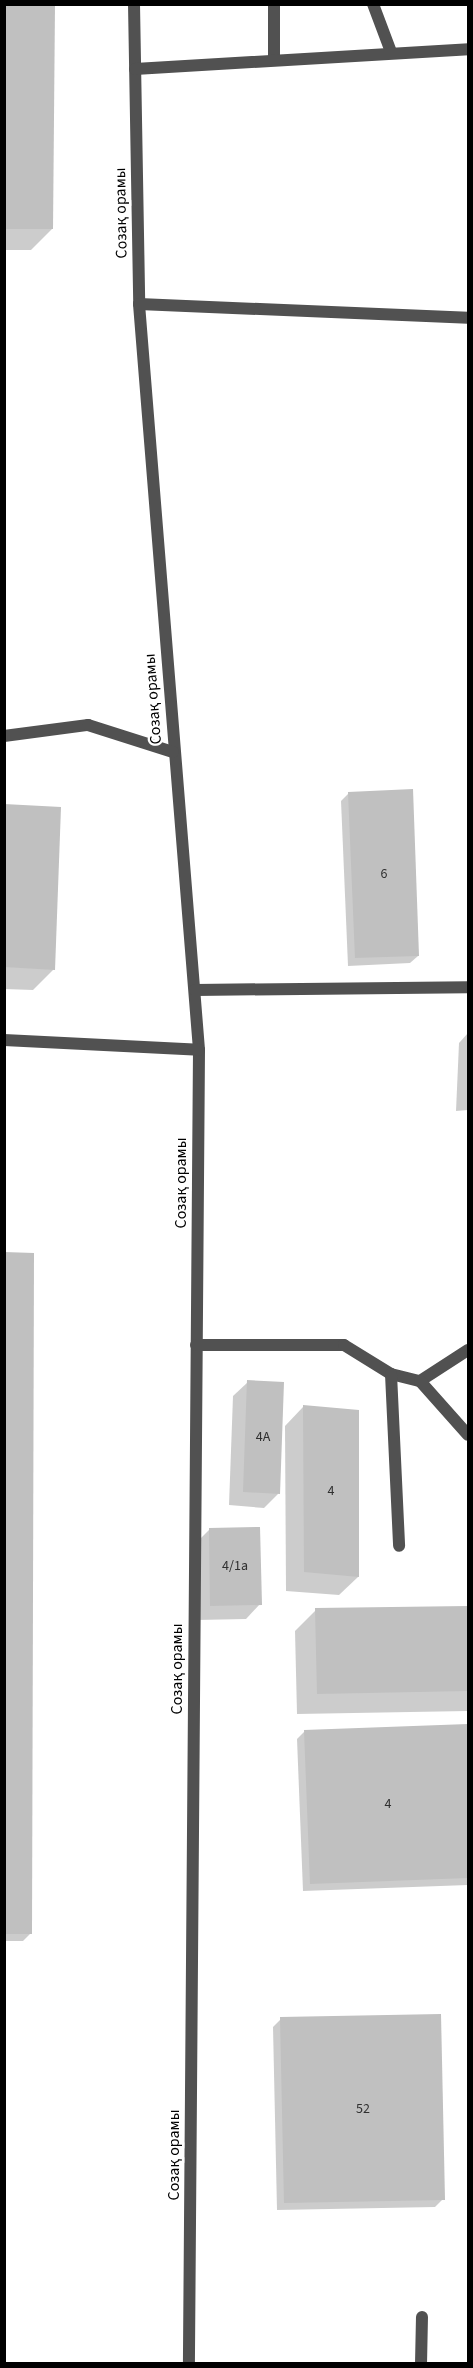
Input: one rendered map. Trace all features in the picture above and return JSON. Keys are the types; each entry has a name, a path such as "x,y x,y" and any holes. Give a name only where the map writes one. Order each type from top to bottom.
{"lane":[{"name":"Созақ орамы","path":"134,4 139,304 173,752 199,1050 189,2364"},
{"path":"274,4 274,60"},
{"path":"373,4 391,52"},
{"path":"135,69 468,49"},
{"path":"139,304 468,318"},
{"path":"4,736 88,725 173,752"},
{"path":"195,990 468,987"},
{"path":"4,1040 199,1050"},
{"path":"196,1345 344,1345 391,1374 420,1381 468,1435"},
{"path":"420,1381 468,1350"},
{"path":"391,1374 399,1546"},
{"path":"421,2364 422,2317"}],"building":[{"path":"4,4 55,4 53,229 4,229"},
{"path":"413,789 419,956 355,958 348,792"},
{"path":"4,804 61,807 55,970 4,967"},
{"path":"4,1252 34,1253 32,1934 4,1934"},
{"path":"247,1380 284,1382 280,1494 243,1492"},
{"path":"303,1405 359,1410 359,1577 304,1572"},
{"path":"260,1527 262,1605 210,1606 209,1528"},
{"path":"468,1606 468,1691 317,1694 315,1608"},
{"path":"468,1724 468,1878 310,1884 304,1730"},
{"path":"441,2014 445,2200 284,2203 280,2017"}]}
